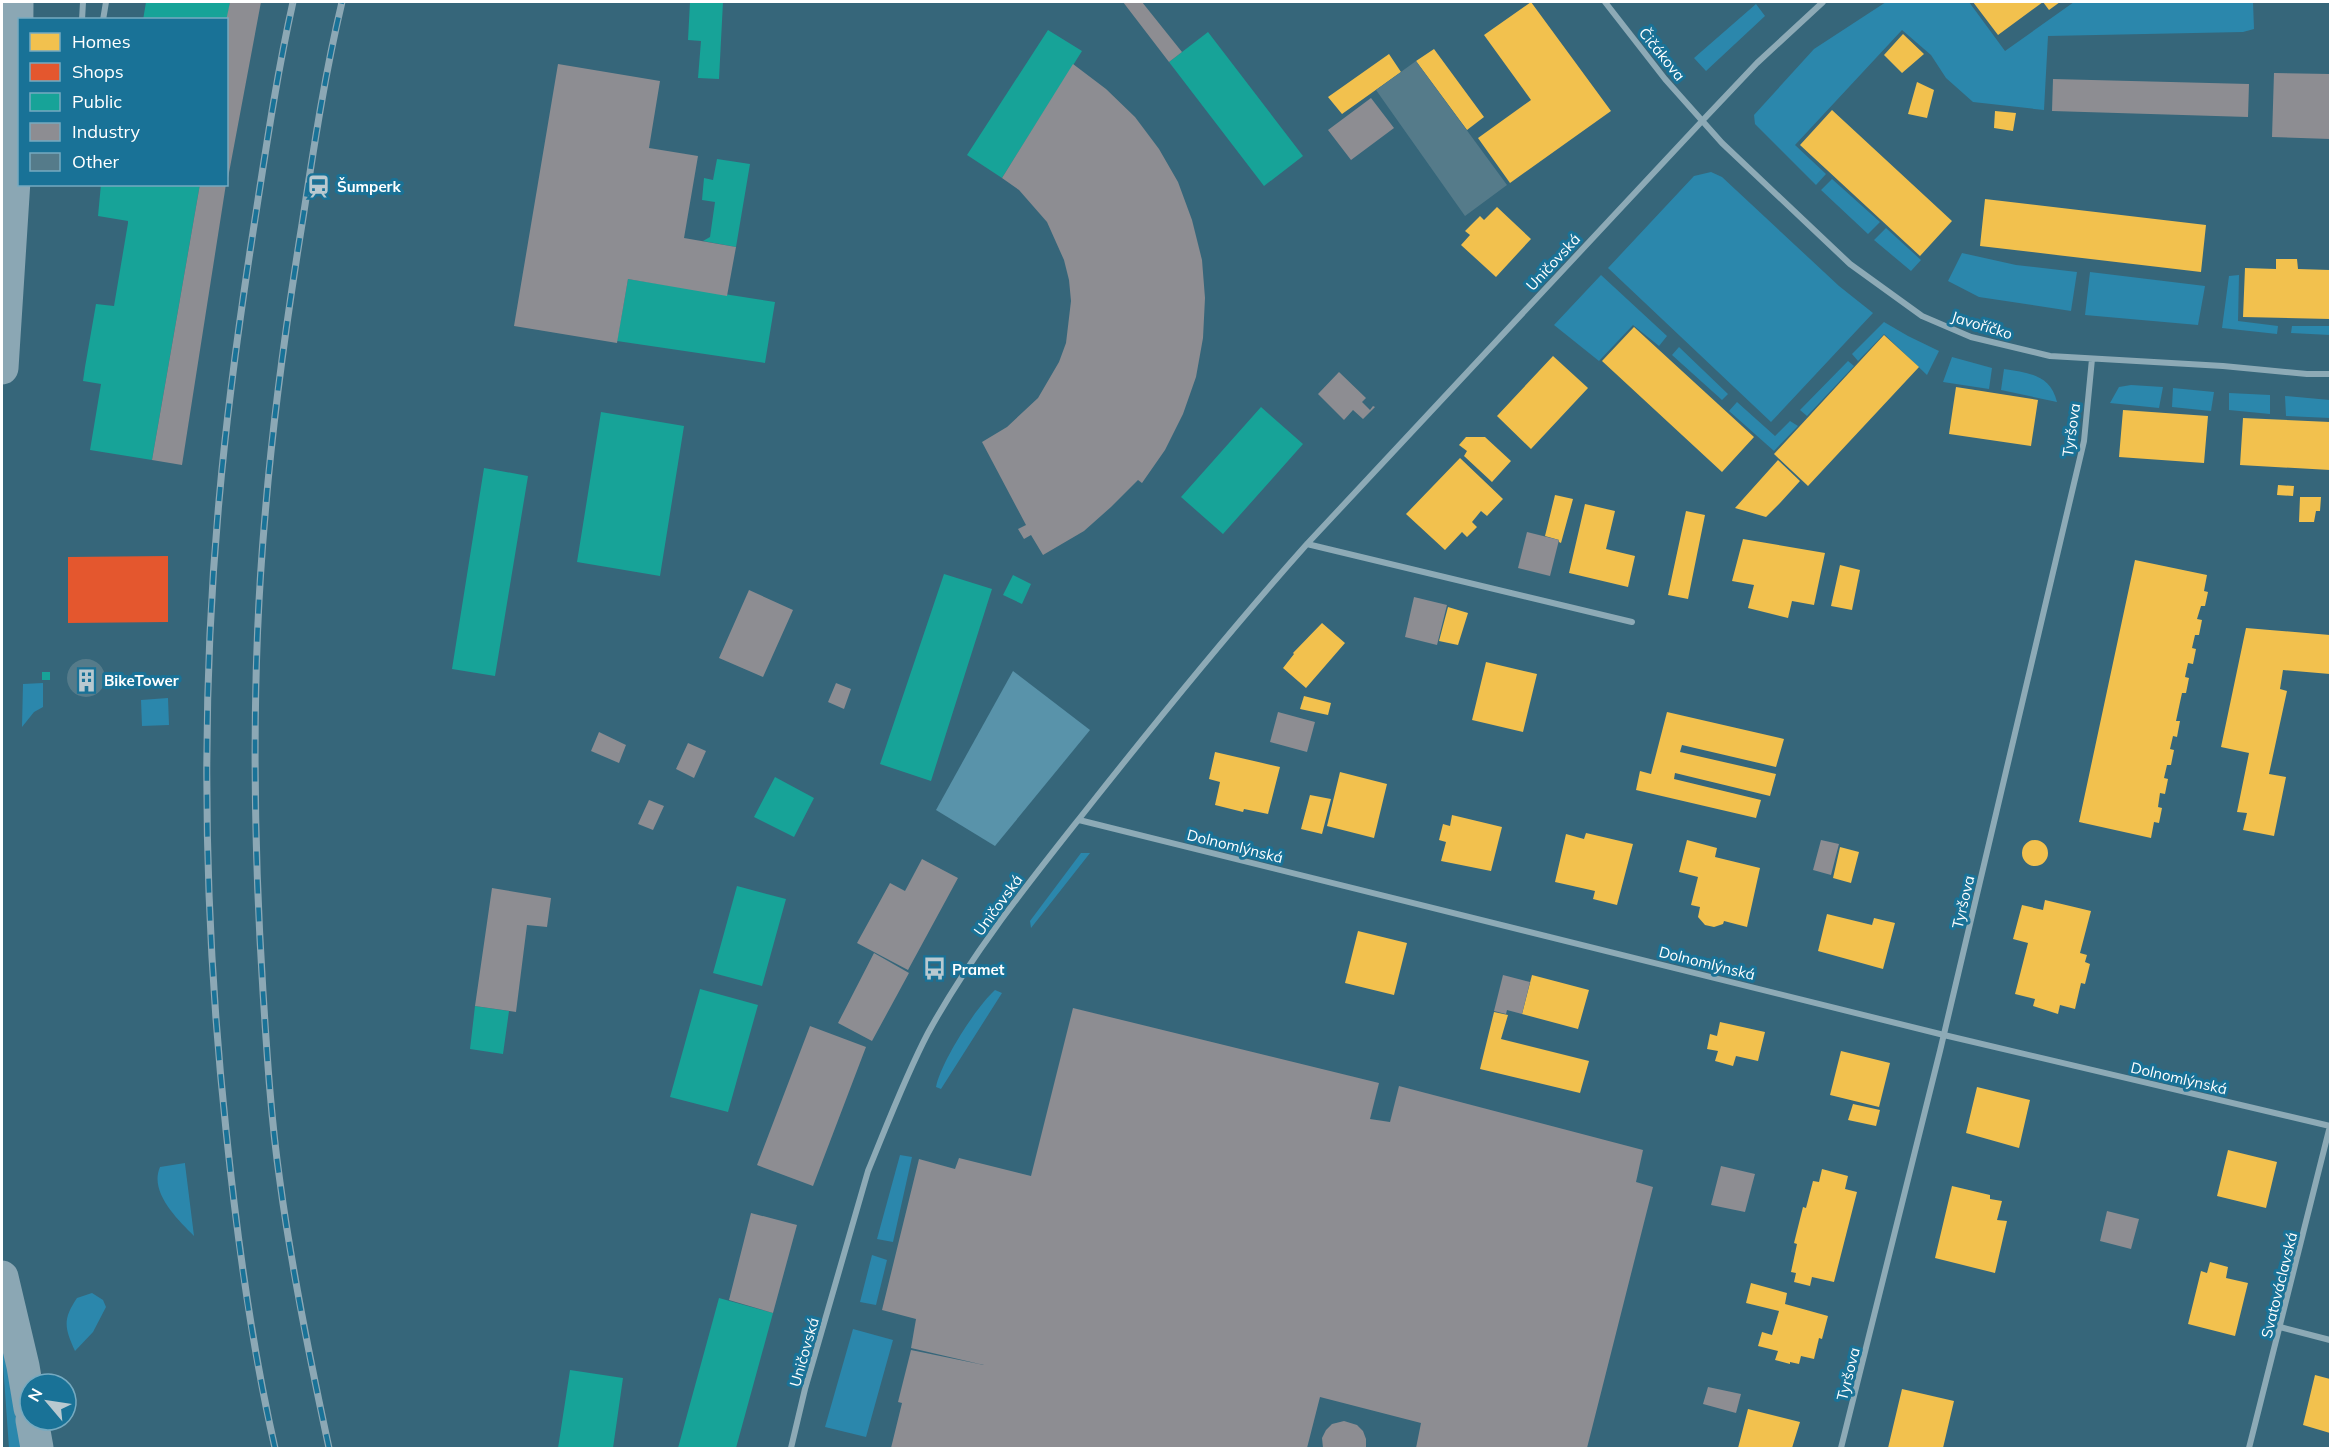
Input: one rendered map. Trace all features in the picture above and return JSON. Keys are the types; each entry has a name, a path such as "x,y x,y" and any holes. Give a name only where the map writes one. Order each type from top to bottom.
{"main road":[{"path":"2,368 18,147 17,2"},
{"path":"2,1277 24,1372"},
{"path":"34,1432 37,1449"}],"street":[{"path":"82,2 82,18"},
{"path":"103,18 106,2"},
{"name":"Čičákova","path":"1605,2 1665,79 1703,120"},
{"name":"Uničovská","path":"791,1449 805,1389 868,1171 928,1034 1014,901 1256,601 1307,544 1757,63 1823,2"},
{"name":"Javoříčko","path":"1703,120 1740,160 1850,264 1922,316 1971,338 2050,356 2331,374"},
{"name":"Tyršova","path":"1841,1449 1944,1035 2084,441 2092,358"},
{"path":"1307,544 1632,622"},
{"name":"Dolnomlýnská","path":"1079,820 1944,1035 2330,1126"},
{"name":"Svatováclavská","path":"2249,1449 2330,1126"},
{"path":"2280,1327 2331,1340"}],"shaded area":[{"path":"1886,2 1969,2 2005,51 2074,2 2253,2 2254,29 2243,32 2048,36 2044,110 1973,102 1946,78 1931,55 1902,30 1795,145 1826,174 1816,185 1755,124 1754,115 1814,49"},
{"path":"1756,4 1765,16 1706,71 1694,58"},
{"path":"1711,172 1722,177 1839,286 1873,313 1771,422 1608,268 1694,176"},
{"path":"1832,179 1880,222 1868,234 1821,190"},
{"path":"1886,228 1921,260 1911,271 1874,240"},
{"path":"1962,253 2016,265 2077,272 2071,311 1979,297 1948,281"},
{"path":"2090,272 2205,286 2198,325 2085,315"},
{"path":"1601,275 1667,336 1659,346 1633,325 1599,361 1554,325"},
{"path":"2239,275 2238,321 2278,326 2277,334 2222,328 2229,276"},
{"path":"1884,322 1939,351 1927,375 1884,334 1858,361 1852,354"},
{"path":"2292,326 2330,326 2330,335 2291,333"},
{"path":"1679,347 1728,394 1722,400 1672,355"},
{"path":"1952,357 1992,368 1989,389 1943,382"},
{"path":"1848,361 1854,366 1807,416 1800,410"},
{"path":"2004,369 2037,376 2049,386 2057,402 2001,390"},
{"path":"2131,385 2163,387 2159,408 2110,403 2119,387"},
{"path":"2173,388 2214,392 2211,411 2172,407"},
{"path":"2229,393 2270,395 2270,414 2229,410"},
{"path":"2285,396 2330,400 2330,418 2286,416"},
{"path":"1737,402 1775,436 1790,421 1798,426 1774,451 1729,411"},
{"path":"1013,671 1090,730 995,846 936,810"},
{"path":"43,683 43,707 34,712 22,727 23,684"},
{"path":"168,698 169,725 142,726 141,700"},
{"path":"1081,853 1090,853 1031,928 1030,921"},
{"path":"995,990 1002,993 941,1089 936,1087 939,1076 960,1036 978,1009"},
{"path":"900,1155 912,1157 893,1242 877,1239"},
{"path":"185,1163 194,1236 166,1204 158,1186 160,1167"},
{"path":"872,1255 887,1260 876,1305 860,1302"},
{"path":"92,1293 103,1300 106,1307 93,1332 75,1351 67,1329 67,1318 77,1298"},
{"path":"853,1329 893,1340 866,1437 825,1427"},
{"path":"5,1349 21,1448 9,1448 2,1350"}],"building: Homes":[{"path":"1531,2 1611,111 1510,183 1478,138 1531,100 1484,35"},
{"path":"1973,2 2043,2 1998,35"},
{"path":"2043,2 2060,2 2049,10"},
{"path":"1903,34 1924,54 1902,73 1884,55"},
{"path":"1434,49 1484,117 1467,130 1416,61"},
{"path":"1389,54 1401,72 1342,114 1328,97"},
{"path":"1917,82 1934,90 1927,118 1908,114"},
{"path":"1832,110 1952,221 1920,256 1800,145"},
{"path":"1995,111 2016,113 2013,131 1994,128"},
{"path":"1985,199 2206,225 2201,272 1980,246"},
{"path":"1497,207 1531,239 1496,277 1461,245 1470,235 1465,231 1480,216 1484,220"},
{"path":"2276,259 2297,259 2298,269 2330,270 2330,319 2243,317 2245,268 2276,269"},
{"path":"1634,327 1754,437 1722,472 1602,361"},
{"path":"1884,335 1919,367 1808,486 1774,454"},
{"path":"1553,356 1588,388 1531,449 1497,416"},
{"path":"1956,387 2038,400 2031,446 1949,434"},
{"path":"2123,410 2208,416 2204,463 2119,457"},
{"path":"2243,418 2330,422 2330,470 2240,465"},
{"path":"1466,437 1485,437 1511,461 1492,482 1464,456 1467,451 1459,445"},
{"path":"1460,458 1503,499 1487,516 1481,511 1472,522 1477,527 1467,537 1462,532 1445,550 1406,514"},
{"path":"1778,460 1800,481 1766,517 1735,508"},
{"path":"2278,485 2294,486 2293,496 2277,495"},
{"path":"1555,495 1573,499 1561,543 1559,540 1545,536"},
{"path":"2300,497 2321,497 2320,511 2316,511 2314,522 2299,522"},
{"path":"1585,504 1615,511 1606,549 1635,556 1628,587 1569,573"},
{"path":"1686,511 1705,515 1688,599 1668,595"},
{"path":"1743,539 1825,553 1814,605 1792,601 1788,618 1748,608 1754,585 1732,581"},
{"path":"2135,560 2207,575 2204,591 2208,592 2205,606 2201,606 2197,619 2202,620 2199,635 2195,635 2192,648 2196,649 2193,664 2188,663 2185,677 2189,678 2186,693 2182,693 2176,721 2180,721 2177,737 2173,736 2170,749 2174,750 2171,765 2167,765 2164,778 2168,779 2165,794 2160,793 2158,807 2162,808 2159,823 2154,822 2151,838 2079,822"},
{"path":"1840,565 1860,570 1852,610 1831,606"},
{"path":"1448,607 1468,613 1458,645 1439,641"},
{"path":"1322,623 1345,643 1306,688 1283,668 1293,653"},
{"path":"2246,628 2330,635 2330,674 2283,670 2280,689 2287,691 2269,774 2286,777 2274,836 2243,830 2247,813 2237,812 2249,753 2221,747"},
{"path":"1486,662 1537,674 1523,732 1472,720"},
{"path":"1304,696 1331,703 1328,715 1300,709"},
{"path":"1667,712 1784,739 1776,767 1682,745 1680,752 1776,774 1770,796 1675,773 1674,779 1761,800 1756,818 1636,790 1640,771 1651,774"},
{"path":"1215,752 1280,767 1268,814 1244,809 1243,812 1215,805 1220,782 1209,779"},
{"path":"1340,772 1387,784 1374,838 1327,826"},
{"path":"1310,795 1331,799 1322,834 1301,829"},
{"path":"1452,815 1502,827 1491,871 1441,861 1446,842 1439,840 1443,824 1450,826"},
{"path":"1586,833 1633,844 1617,905 1593,899 1595,891 1555,882 1566,834 1584,839"},
{"path":"1687,840 1717,848 1715,857 1760,868 1747,927 1724,921 1723,924 1714,927 1705,925 1698,917 1700,907 1691,905 1698,877 1679,872"},
{"path":"2035,840 2044,844 2048,853 2044,862 2035,866 2026,862 2022,853 2026,844"},
{"path":"1840,847 1859,852 1851,883 1833,878"},
{"path":"2045,900 2091,911 2080,953 2087,955 2085,962 2090,964 2085,984 2081,983 2075,1009 2060,1005 2058,1014 2033,1006 2035,999 2015,994 2028,943 2013,939 2022,905 2043,910"},
{"path":"1827,914 1872,925 1874,918 1895,923 1883,969 1818,951"},
{"path":"1358,931 1407,943 1394,995 1345,983"},
{"path":"1532,975 1589,990 1578,1029 1522,1014"},
{"path":"1494,1012 1508,1015 1501,1039 1589,1061 1580,1093 1480,1069"},
{"path":"1720,1022 1765,1032 1758,1061 1736,1056 1733,1066 1715,1061 1718,1051 1707,1049 1710,1034 1717,1036"},
{"path":"1841,1051 1890,1063 1879,1107 1830,1095"},
{"path":"1977,1087 2030,1100 2019,1148 1966,1133"},
{"path":"1853,1104 1880,1110 1876,1126 1848,1120"},
{"path":"2228,1150 2277,1162 2266,1208 2217,1196"},
{"path":"1822,1169 1848,1176 1845,1189 1857,1192 1834,1282 1812,1277 1810,1286 1794,1282 1796,1273 1791,1272 1797,1244 1794,1243 1803,1207 1806,1208 1813,1181 1819,1182"},
{"path":"1952,1186 1990,1195 1990,1199 2002,1201 1997,1220 2007,1221 1995,1273 1935,1258"},
{"path":"2210,1262 2228,1267 2226,1278 2248,1283 2235,1336 2188,1324 2201,1271 2207,1273"},
{"path":"1751,1283 1787,1293 1785,1304 1828,1316 1814,1359 1801,1356 1799,1364 1790,1362 1790,1364 1775,1360 1778,1351 1758,1346 1762,1332 1772,1335 1779,1311 1746,1303"},
{"path":"2315,1375 2330,1379 2330,1433 2303,1425"},
{"path":"1902,1389 1954,1401 1943,1448 1888,1448"},
{"path":"1748,1409 1800,1422 1792,1448 1738,1448"}],"building: Shops":[{"path":"168,556 168,622 68,623 68,557"}],"building: Public":[{"path":"146,2 230,2 227,18 143,18"},
{"path":"690,2 723,2 719,79 698,78 701,41 688,40"},
{"path":"1048,30 1082,51 1002,178 967,155"},
{"path":"1208,32 1303,156 1264,186 1169,62"},
{"path":"717,159 750,164 736,247 703,241 710,237 715,202 702,200 704,178 713,180"},
{"path":"101,186 200,186 152,460 90,450 101,384 83,381 85,367 96,304 114,306 128,223 128,221 98,216"},
{"path":"628,279 775,302 765,363 617,341"},
{"path":"1261,407 1303,444 1223,534 1181,497"},
{"path":"601,412 684,426 660,576 577,562"},
{"path":"484,468 528,476 495,676 452,669"},
{"path":"944,574 992,589 931,781 880,764"},
{"path":"1013,575 1031,584 1022,604 1003,595"},
{"path":"42,672 50,672 50,680 42,680"},
{"path":"775,777 814,798 794,837 754,817"},
{"path":"737,886 786,899 762,986 713,973"},
{"path":"700,989 758,1005 728,1112 670,1097"},
{"path":"475,1006 509,1011 503,1054 470,1049"},
{"path":"719,1298 773,1313 736,1448 678,1448"},
{"path":"570,1370 623,1378 613,1448 558,1448"}],"building: Industry":[{"path":"230,2 261,2 228,178 228,18"},
{"path":"1123,2 1142,2 1182,52 1169,62"},
{"path":"558,64 660,81 649,148 698,156 684,238 736,247 727,296 628,279 617,343 514,326"},
{"path":"1073,64 1106,89 1135,117 1159,149 1178,182 1192,220 1202,260 1205,298 1203,338 1196,377 1183,414 1165,450 1142,483 1138,480 1084,531 1043,555 1031,535 1024,539 1018,529 1026,525 982,442 1007,427 1038,398 1059,362 1066,343 1071,301 1064,260 1047,222 1019,190 1002,178"},
{"path":"2274,73 2330,74 2330,139 2272,137"},
{"path":"2053,79 2249,84 2248,117 2052,111"},
{"path":"1371,98 1394,128 1351,160 1328,130"},
{"path":"200,186 226,186 182,465 152,460"},
{"path":"1339,372 1366,398 1362,402 1370,410 1373,406 1375,407 1363,419 1353,410 1344,420 1318,394"},
{"path":"1527,532 1559,540 1550,576 1518,568"},
{"path":"749,590 793,610 763,677 719,658"},
{"path":"1414,597 1447,605 1437,645 1405,637"},
{"path":"836,683 851,689 844,709 828,702"},
{"path":"1278,712 1315,722 1307,752 1270,742"},
{"path":"599,732 626,745 619,763 591,751"},
{"path":"688,743 706,751 694,778 676,769"},
{"path":"649,800 664,806 653,830 638,824"},
{"path":"1821,840 1839,844 1831,875 1813,870"},
{"path":"922,859 958,878 908,970 857,943 890,883 905,891"},
{"path":"492,888 551,898 547,927 527,925 516,1012 475,1006"},
{"path":"874,953 909,973 872,1041 838,1023"},
{"path":"1503,975 1530,982 1522,1014 1507,1010 1506,1014 1494,1011"},
{"path":"1073,1008 1379,1083 1370,1119 1390,1122 1399,1086 1643,1150 1636,1182 1653,1187 1587,1448 1416,1448 1421,1423 1320,1397 1307,1448 891,1448 902,1403 898,1402 911,1350 984,1365 911,1348 916,1319 882,1310 919,1159 955,1169 959,1158 1031,1176"},
{"path":"810,1026 866,1047 813,1186 757,1165"},
{"path":"1721,1166 1755,1174 1745,1212 1711,1205"},
{"path":"2107,1211 2139,1219 2131,1249 2100,1241"},
{"path":"751,1213 797,1225 773,1313 729,1300"},
{"path":"1708,1387 1741,1394 1736,1413 1703,1404"},
{"path":"1344,1421 1357,1425 1363,1431 1366,1448 1323,1448 1322,1438 1326,1430 1332,1424"}],"building: Other":[{"path":"1416,61 1507,185 1465,216 1376,90"},
{"name":"BikeTower","path":"86,659 100,664 105,678 100,692 86,697 72,692 67,678 72,664"}],"railway":[{"path":"275,1448 246,1290 226,1130 209,895 207,737 213,580 230,400 266,145 293,2"},
{"path":"329,1448 296,1282 274,1135 257,873 255,754 260,575 276,404 316,137 342,2"}],"place":[{"name":"Šumperk","path":"319,186"},
{"name":"BikeTower","path":"86,680"},
{"name":"Pramet","path":"934,969"}]}
